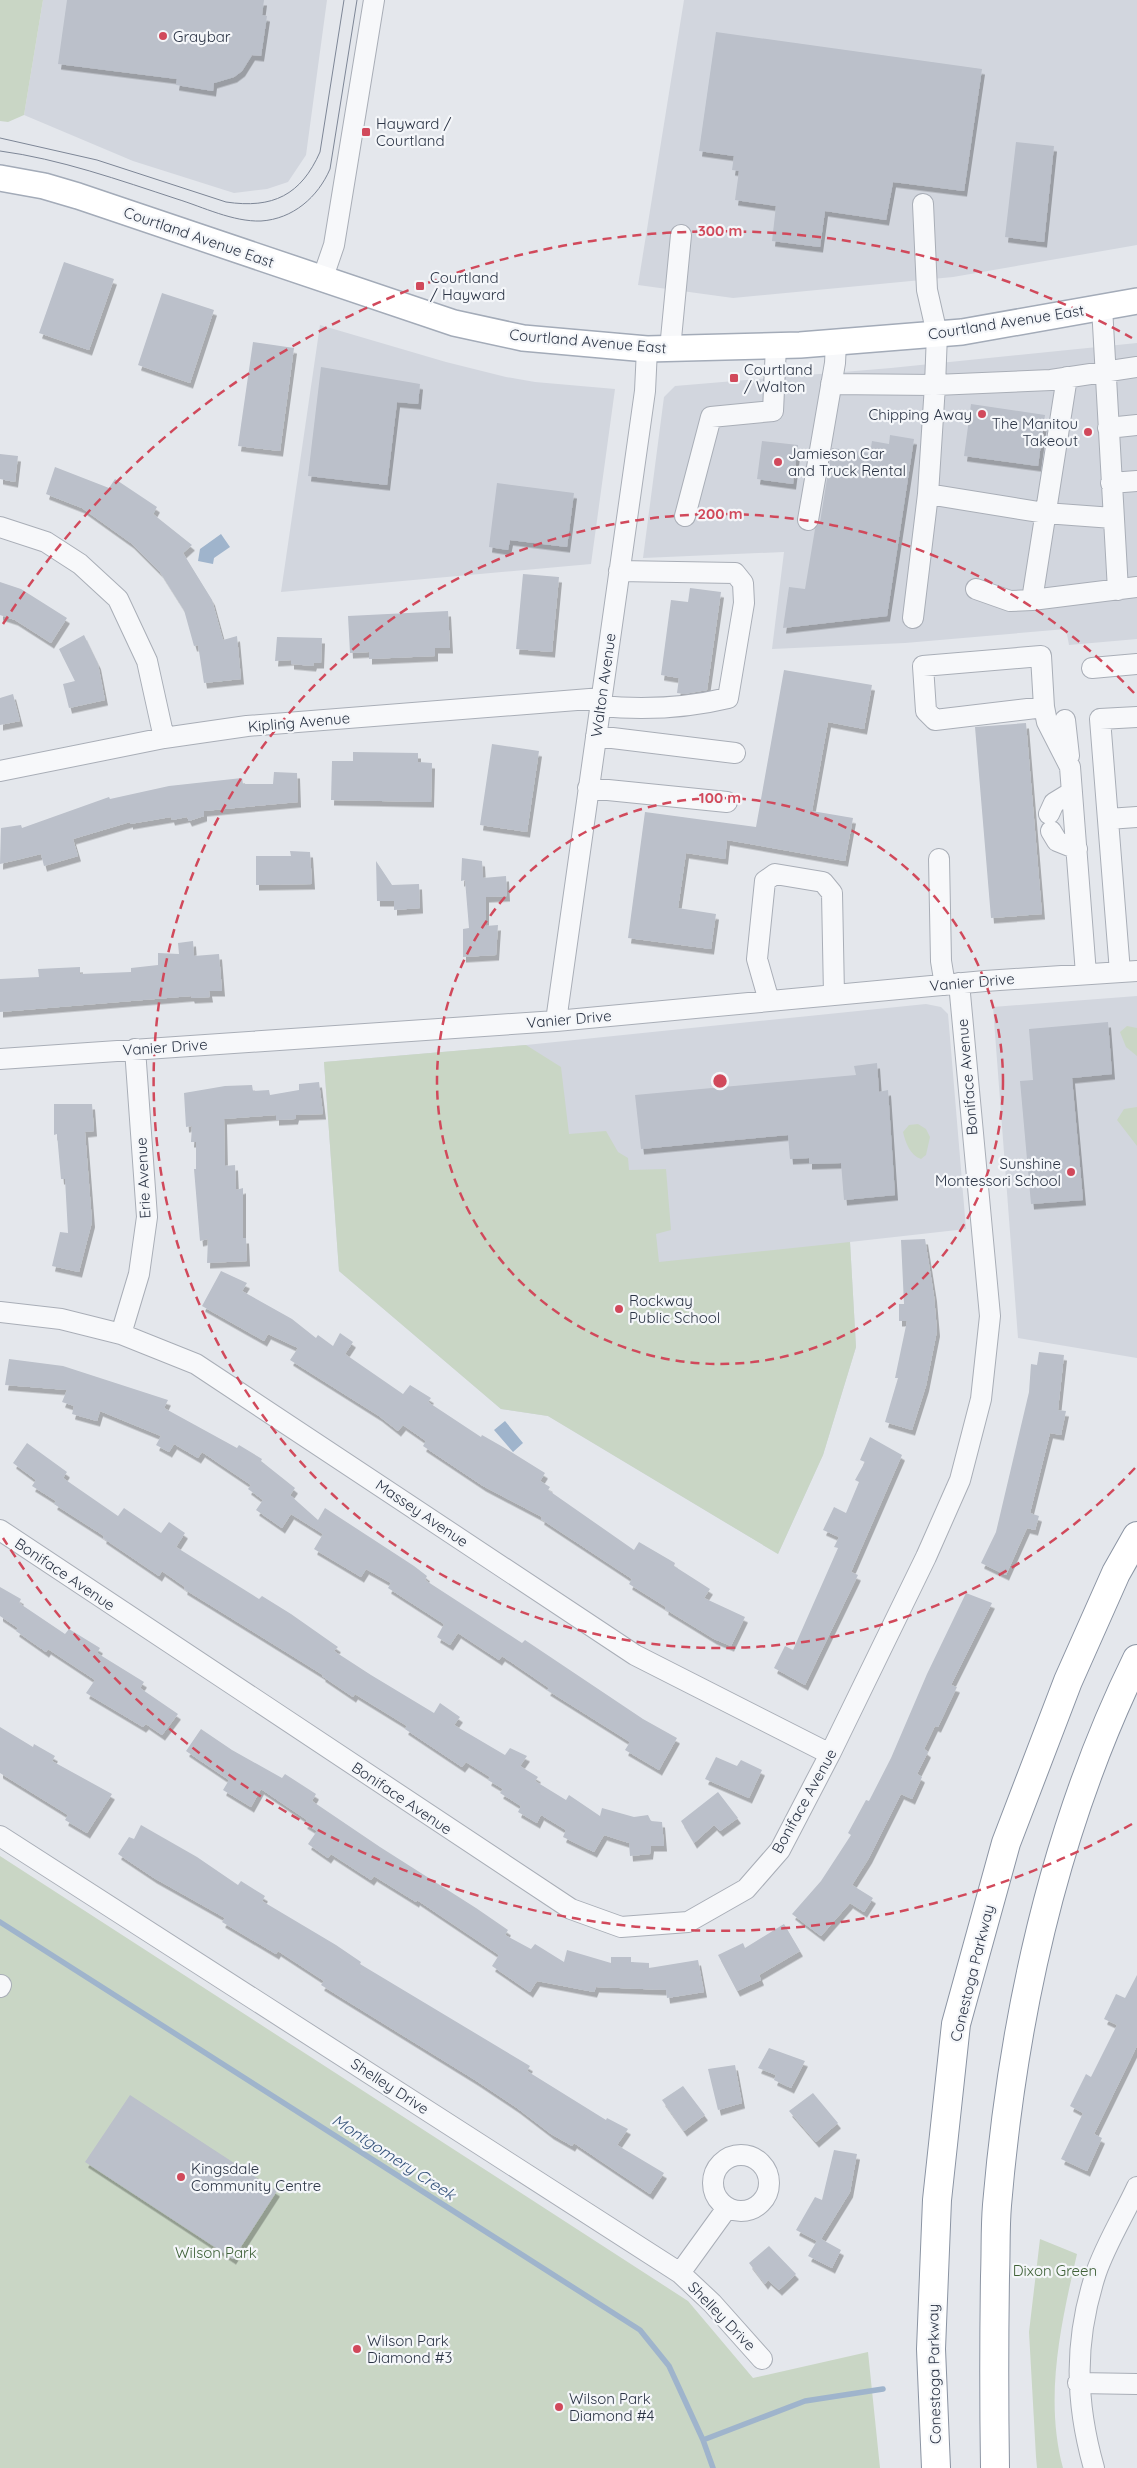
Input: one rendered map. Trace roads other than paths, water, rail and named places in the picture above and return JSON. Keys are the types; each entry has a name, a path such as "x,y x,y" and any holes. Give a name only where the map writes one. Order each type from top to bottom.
{"highway":[{"name":"Conestoga Parkway","path":"936,2468 932,2349 937,2200 956,2024 1006,1843 1068,1681 1116,1573 1137,1536"},
{"path":"995,2468 993,2370 997,2206 1015,2045 1058,1862 1115,1704 1137,1658"}],"main road":[{"name":"Courtland Avenue East","path":"0,178 44,186 78,196 322,280 454,323 523,338 659,349 836,343 962,332 1137,300"}],"street":[{"path":"322,280 334,245 374,0"},
{"path":"913,618 928,494 937,334 927,290 923,204"},
{"name":"Walton Avenue","path":"556,1020 646,381 659,349 681,234"},
{"path":"976,590 1010,601 1128,589 1113,518 1102,307"},
{"path":"808,520 836,343"},
{"path":"685,516 711,417 773,411 776,346"},
{"path":"831,384 935,385 1067,377 1137,367"},
{"path":"1032,600 1067,377"},
{"path":"1108,428 1137,425"},
{"path":"1111,483 1137,481"},
{"path":"928,494 1045,514 1113,518"},
{"path":"0,527 46,542 80,564 118,599 147,661 164,738"},
{"name":"Kipling Avenue","path":"0,771 164,738 247,726 601,702 650,708 707,703 728,698 744,604 743,583 735,573 619,571"},
{"path":"1044,707 935,720 926,711 923,666 1041,656 1044,707 1047,722 1070,768"},
{"path":"1092,668 1137,664"},
{"path":"1128,971 1108,819 1100,719 1137,717"},
{"path":"1065,720 1086,974"},
{"path":"596,736 735,753"},
{"path":"588,788 727,802"},
{"path":"1072,792 1054,802 1050,822 1057,841 1077,849"},
{"path":"1108,819 1137,818"},
{"name":"Boniface Avenue","path":"0,1530 571,1909 621,1927 688,1922 746,1889 780,1850 830,1754 926,1557 960,1480 981,1399 990,1316 952,984 941,961 939,859"},
{"path":"769,1001 757,959 765,881 775,874 823,882 832,893 834,995"},
{"name":"Vanier Drive","path":"0,1059 556,1020 952,984 1128,971"},
{"name":"Erie Avenue","path":"121,1334 139,1274 147,1217 135,1049"},
{"name":"Massey Avenue","path":"0,1312 60,1319 121,1334 196,1364 635,1654 830,1754"},
{"name":"Shelley Drive","path":"0,1836 680,2273 712,2303 762,2359"},
{"path":"1094,2468 1084,2431 1078,2383 1080,2338 1096,2272 1137,2187"},
{"path":"680,2273 727,2208"},
{"path":"1078,2383 1137,2384"}],"water":[{"path":"221,534 230,547 214,558 213,564 198,561 200,549"},
{"path":"505,1421 523,1443 513,1452 494,1430"}],"waterway":[{"name":"Montgomery Creek","path":"0,1922 640,2330 669,2366 703,2440 713,2468"},
{"path":"703,2440 805,2401 883,2389"}],"tram line":[{"path":"0,138 97,160 226,202 258,203 284,196 304,179 320,152 344,0"},
{"path":"0,151 45,159 89,171 240,219 261,221 284,216 303,205 319,189 330,169 357,0"}],"place":[{"name":"Graybar","path":"163,36"},
{"name":"Hayward / Courtland","path":"366,132"},
{"name":"Courtland / Hayward","path":"420,286"},
{"name":"Courtland / Walton","path":"734,378"},
{"name":"Chipping Away","path":"982,414"},
{"name":"The Manitou Takeout","path":"1088,432"},
{"name":"Jamieson Car and Truck Rental","path":"778,462"},
{"name":"Sunshine Montessori School","path":"1071,1172"},
{"name":"Rockway Public School","path":"619,1309"},
{"name":"Kingsdale Community Centre","path":"181,2177"},
{"name":"Wilson Park Diamond #3","path":"357,2349"},
{"name":"Wilson Park Diamond #4","path":"559,2407"}],"park label":[{"name":"Wilson Park","path":"216,2252"},
{"name":"Dixon Green","path":"1055,2270"}]}
